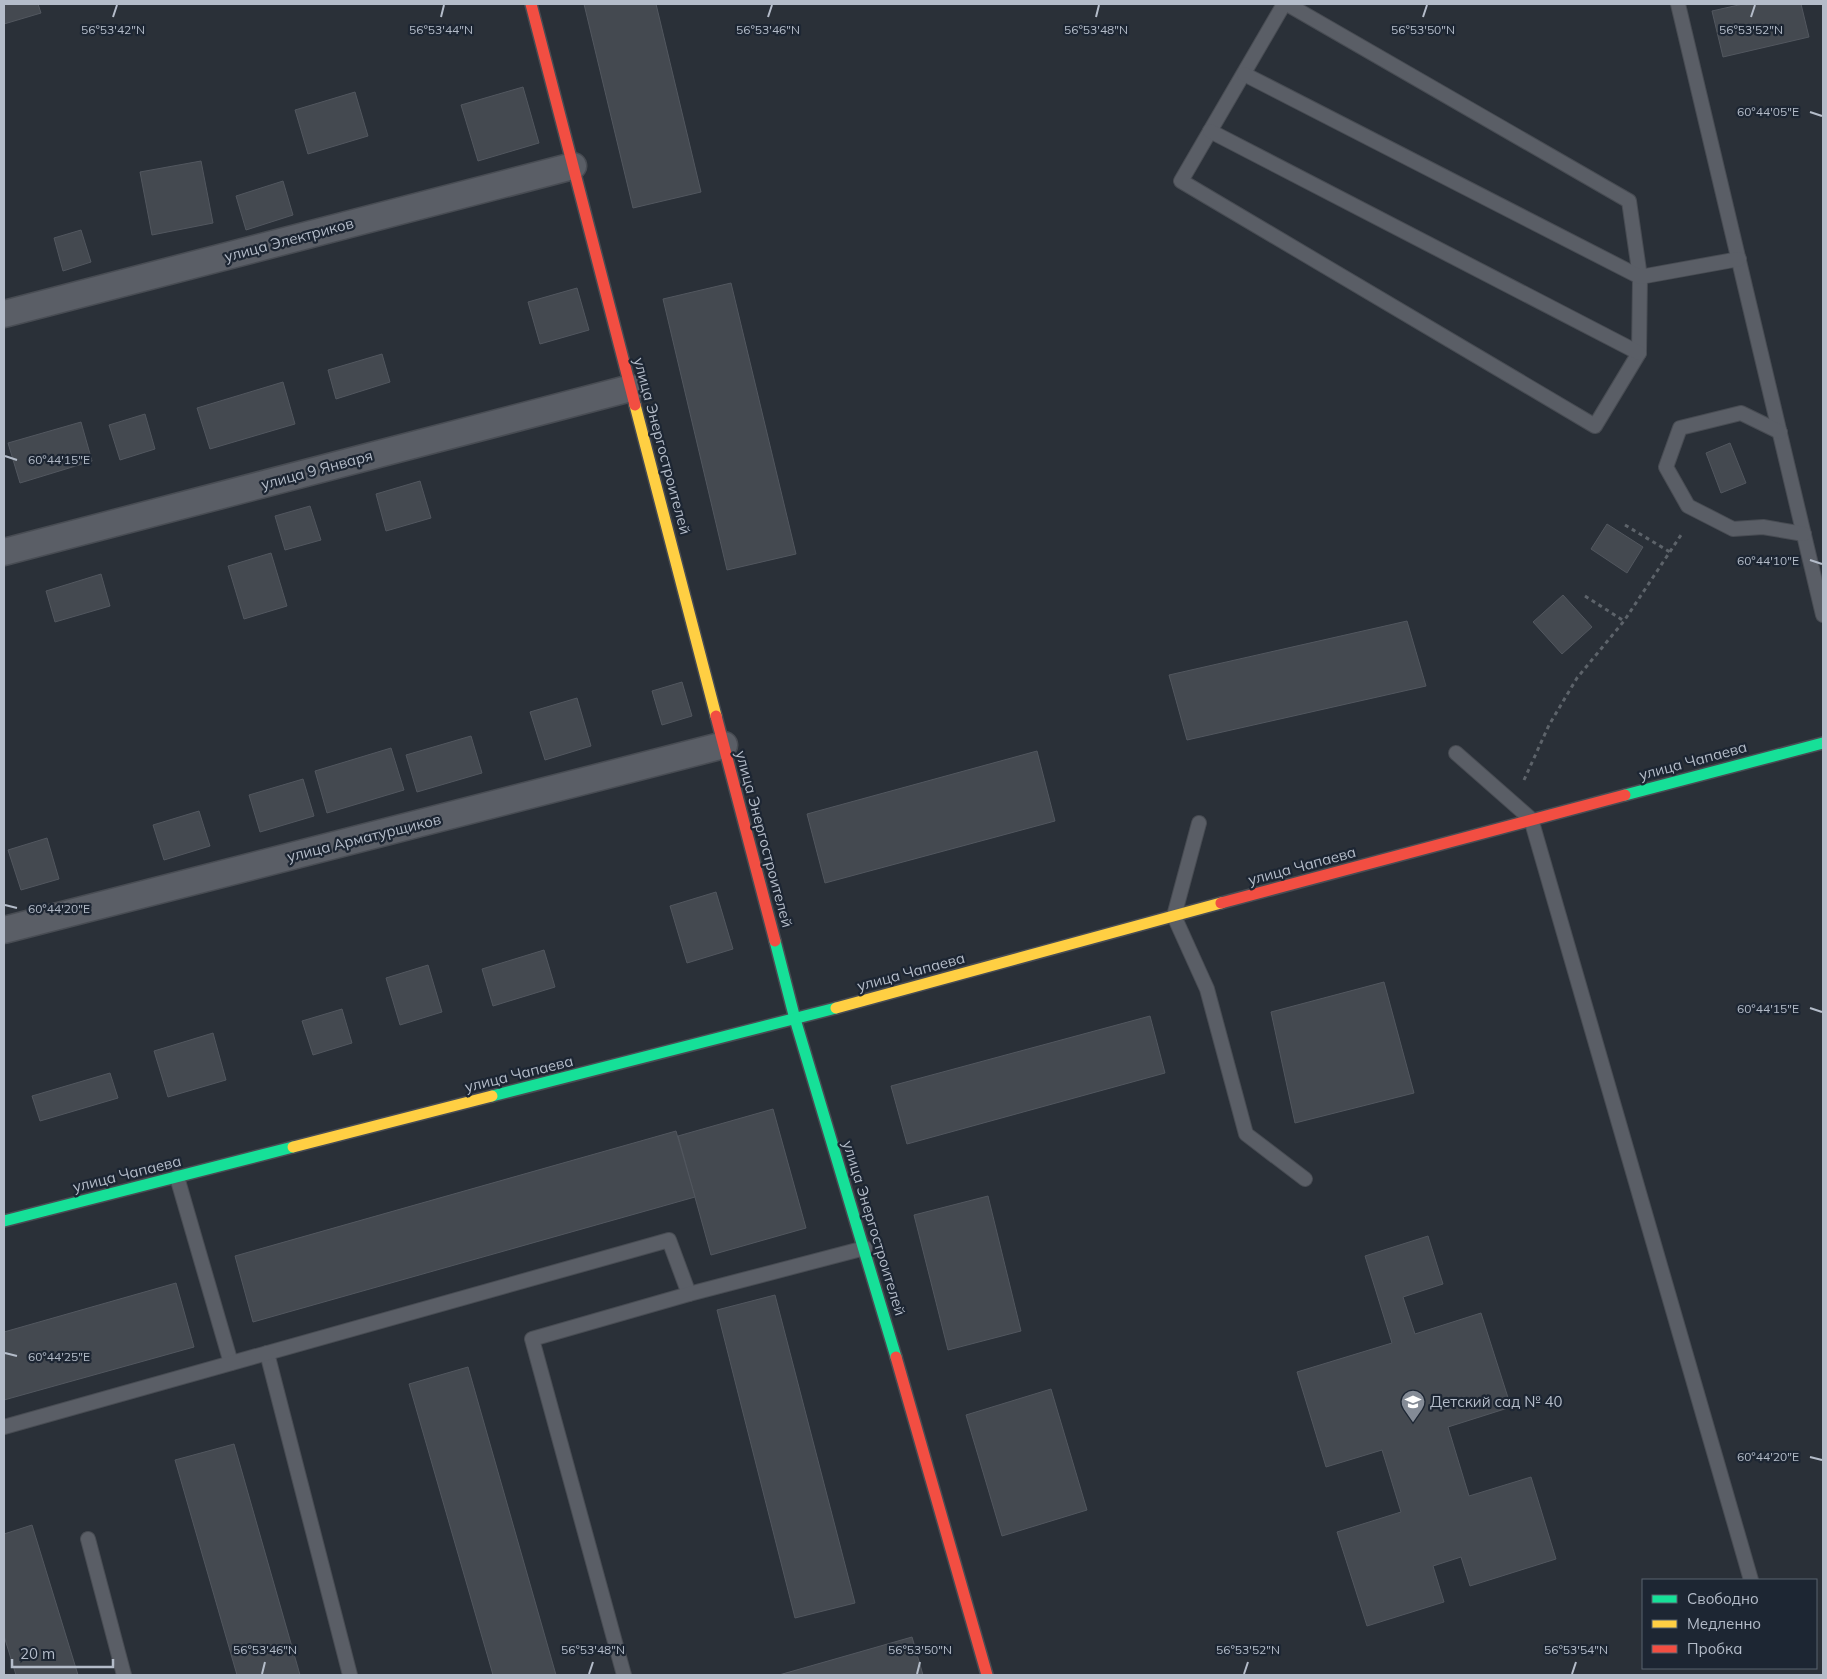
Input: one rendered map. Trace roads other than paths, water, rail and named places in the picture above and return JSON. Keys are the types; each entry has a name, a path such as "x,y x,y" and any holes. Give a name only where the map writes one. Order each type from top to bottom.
{"street":[{"name":"улица Энергостроителей","path":"531,4 795,1019 865,1248 987,1675"},
{"name":"улица Электриков","path":"4,314 573,166"},
{"name":"улица 9 Января","path":"4,552 631,388"},
{"name":"улица Чапаева","path":"4,1221 795,1019 1531,819 1823,742"},
{"name":"улица Арматурщиков","path":"4,930 724,745"}],"lane":[{"path":"1286,4 1629,201 1640,277 1639,353 1595,426 1181,181 1244,74 1286,4"},
{"path":"1678,4 1823,615"},
{"path":"1244,74 1640,277 1740,259"},
{"path":"1210,131 1639,353"},
{"path":"1780,432 1741,413 1680,428 1666,466 1688,506 1733,529 1763,527 1804,534"},
{"path":"1456,753 1531,819 1751,1579"},
{"path":"1199,823 1174,916 1207,989 1246,1134 1305,1179"},
{"path":"177,1177 231,1363"},
{"path":"4,1427 669,1240 689,1294"},
{"path":"624,1675 532,1339 689,1294 865,1248"},
{"path":"267,1353 350,1675"},
{"path":"88,1539 124,1675"}],"place":[{"name":"Детский сад № 40","path":"1413,1423"}]}
